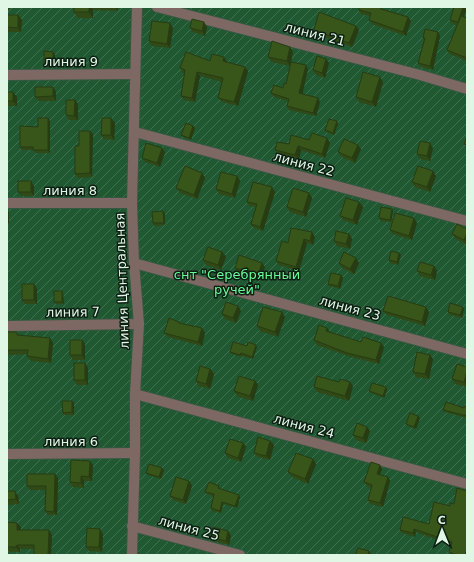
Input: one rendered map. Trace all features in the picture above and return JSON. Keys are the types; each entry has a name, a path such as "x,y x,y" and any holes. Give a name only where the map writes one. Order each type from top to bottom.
{"street":[{"name":"линия Центральная","path":"132,555 135,394 139,324 134,263 132,203 137,7"},
{"name":"линия 21","path":"156,7 420,75 467,89"},
{"name":"линия 9","path":"7,75 135,74"},
{"name":"линия 22","path":"135,132 467,221"},
{"name":"линия 8","path":"7,203 132,203"},
{"name":"линия 23","path":"134,263 467,354"},
{"name":"линия 7","path":"7,326 139,324"},
{"name":"линия 24","path":"135,394 467,484"},
{"name":"линия 6","path":"7,454 135,454"},
{"name":"линия 25","path":"132,526 240,555"}],"green space":[{"name":"снт \"Серебрянный ручей\"","path":"7,7 467,7 467,555 7,555"}],"building":[{"path":"74,7 89,7 89,12 74,12"},
{"path":"359,7 379,7 381,9 408,17 403,32 369,20 371,13 359,10"},
{"path":"454,7 463,7 458,22 450,20"},
{"path":"319,12 356,26 349,43 314,30"},
{"path":"7,15 18,15 18,28 7,27"},
{"path":"461,16 467,18 467,58 447,50"},
{"path":"192,19 204,22 202,31 190,28"},
{"path":"152,21 170,23 167,44 149,41"},
{"path":"425,29 438,32 430,66 418,63 425,38 423,38"},
{"path":"272,41 290,47 287,61 268,57"},
{"path":"44,51 53,52 53,65 44,64"},
{"path":"186,52 210,61 212,54 224,57 223,61 245,67 234,102 218,98 223,78 197,72 192,98 181,96 185,70 180,68"},
{"path":"317,56 326,59 322,73 313,70"},
{"path":"291,62 306,65 299,93 318,98 313,113 287,106 289,99 271,93 274,85 283,88 284,83 286,84"},
{"path":"363,72 380,77 372,102 356,97"},
{"path":"35,87 53,87 53,96 35,97"},
{"path":"7,92 13,92 13,101 7,101"},
{"path":"66,100 75,100 74,116 66,115"},
{"path":"38,118 48,118 48,150 33,150 33,147 20,147 20,126 38,127"},
{"path":"102,118 111,118 111,135 101,135"},
{"path":"329,119 337,121 333,133 325,130"},
{"path":"186,123 193,126 189,138 181,135"},
{"path":"79,131 90,131 90,173 75,174 75,146 79,146"},
{"path":"312,133 327,138 322,154 298,146 295,155 275,150 277,142 289,144 291,135 309,140"},
{"path":"467,136 467,145 464,144"},
{"path":"344,139 358,145 352,158 338,152"},
{"path":"420,141 430,143 427,156 417,154"},
{"path":"146,143 162,148 157,163 142,158"},
{"path":"185,166 202,173 194,195 176,188"},
{"path":"418,166 433,171 427,187 412,182"},
{"path":"221,172 237,176 232,194 216,189"},
{"path":"18,181 31,181 31,192 18,192"},
{"path":"253,182 272,187 260,227 251,224 257,204 247,202"},
{"path":"293,188 309,193 303,212 287,207"},
{"path":"346,198 359,202 353,220 340,216"},
{"path":"381,207 392,209 390,220 379,218"},
{"path":"163,211 164,223 153,223 152,212"},
{"path":"395,213 414,218 409,236 390,230"},
{"path":"457,224 467,229 464,240 452,234"},
{"path":"291,228 312,232 310,241 304,239 296,267 276,261 282,241 288,243"},
{"path":"336,231 349,234 346,244 334,241"},
{"path":"208,247 222,252 218,265 203,260"},
{"path":"391,251 399,253 397,262 389,260"},
{"path":"344,252 356,258 350,269 339,263"},
{"path":"239,255 262,263 258,275 235,268"},
{"path":"420,262 434,266 431,275 417,271"},
{"path":"331,273 341,275 338,286 328,284"},
{"path":"22,284 34,284 34,300 22,300"},
{"path":"54,291 62,291 62,302 54,302"},
{"path":"388,296 426,307 422,322 383,311"},
{"path":"226,302 238,306 233,318 222,314"},
{"path":"450,303 463,307 460,315 448,312"},
{"path":"263,307 282,312 275,332 257,326"},
{"path":"169,318 179,323 202,328 198,342 164,333"},
{"path":"319,325 327,328 326,331 361,342 363,337 381,343 376,360 347,353 314,340"},
{"path":"7,332 17,332 17,335 50,338 48,359 27,356 28,350 7,350"},
{"path":"70,340 82,340 82,355 70,355"},
{"path":"233,342 247,346 248,342 256,345 252,357 241,353 240,355 230,352"},
{"path":"417,352 430,355 425,374 413,372"},
{"path":"74,363 85,363 85,380 74,380"},
{"path":"457,364 467,367 464,382 452,379"},
{"path":"200,366 210,369 206,384 196,381"},
{"path":"239,376 255,381 250,396 234,391"},
{"path":"317,376 339,382 340,379 350,382 345,396 314,387"},
{"path":"372,383 386,387 383,396 369,391"},
{"path":"62,401 72,401 72,412 63,413"},
{"path":"446,402 464,408 464,406 467,407 467,416 443,410"},
{"path":"410,413 418,416 414,427 406,424"},
{"path":"357,423 367,427 363,438 353,435"},
{"path":"258,437 270,441 266,456 254,453"},
{"path":"230,439 243,443 238,458 225,453"},
{"path":"296,453 313,459 305,479 288,472"},
{"path":"71,460 90,461 89,477 81,476 81,483 70,482"},
{"path":"371,462 380,465 377,474 388,477 380,503 368,500 372,485 364,482"},
{"path":"149,464 162,468 159,477 146,473"},
{"path":"27,474 55,474 54,512 45,511 46,486 27,486"},
{"path":"176,477 189,481 183,500 170,496"},
{"path":"209,482 219,486 218,488 239,495 235,506 222,502 220,511 211,508 214,494 205,492"},
{"path":"457,488 467,491 467,549 465,555 457,555 449,552 452,542 414,529 413,533 400,530 403,517 429,524 434,502 450,506 450,503 454,504"},
{"path":"7,491 15,491 16,499 7,500"},
{"path":"7,522 17,523 17,530 49,530 48,555 34,555 34,545 17,545 16,547 7,547"},
{"path":"213,527 228,531 226,541 211,537"},
{"path":"87,528 100,529 99,547 86,547"},
{"path":"358,548 369,551 368,555 355,555"}]}
